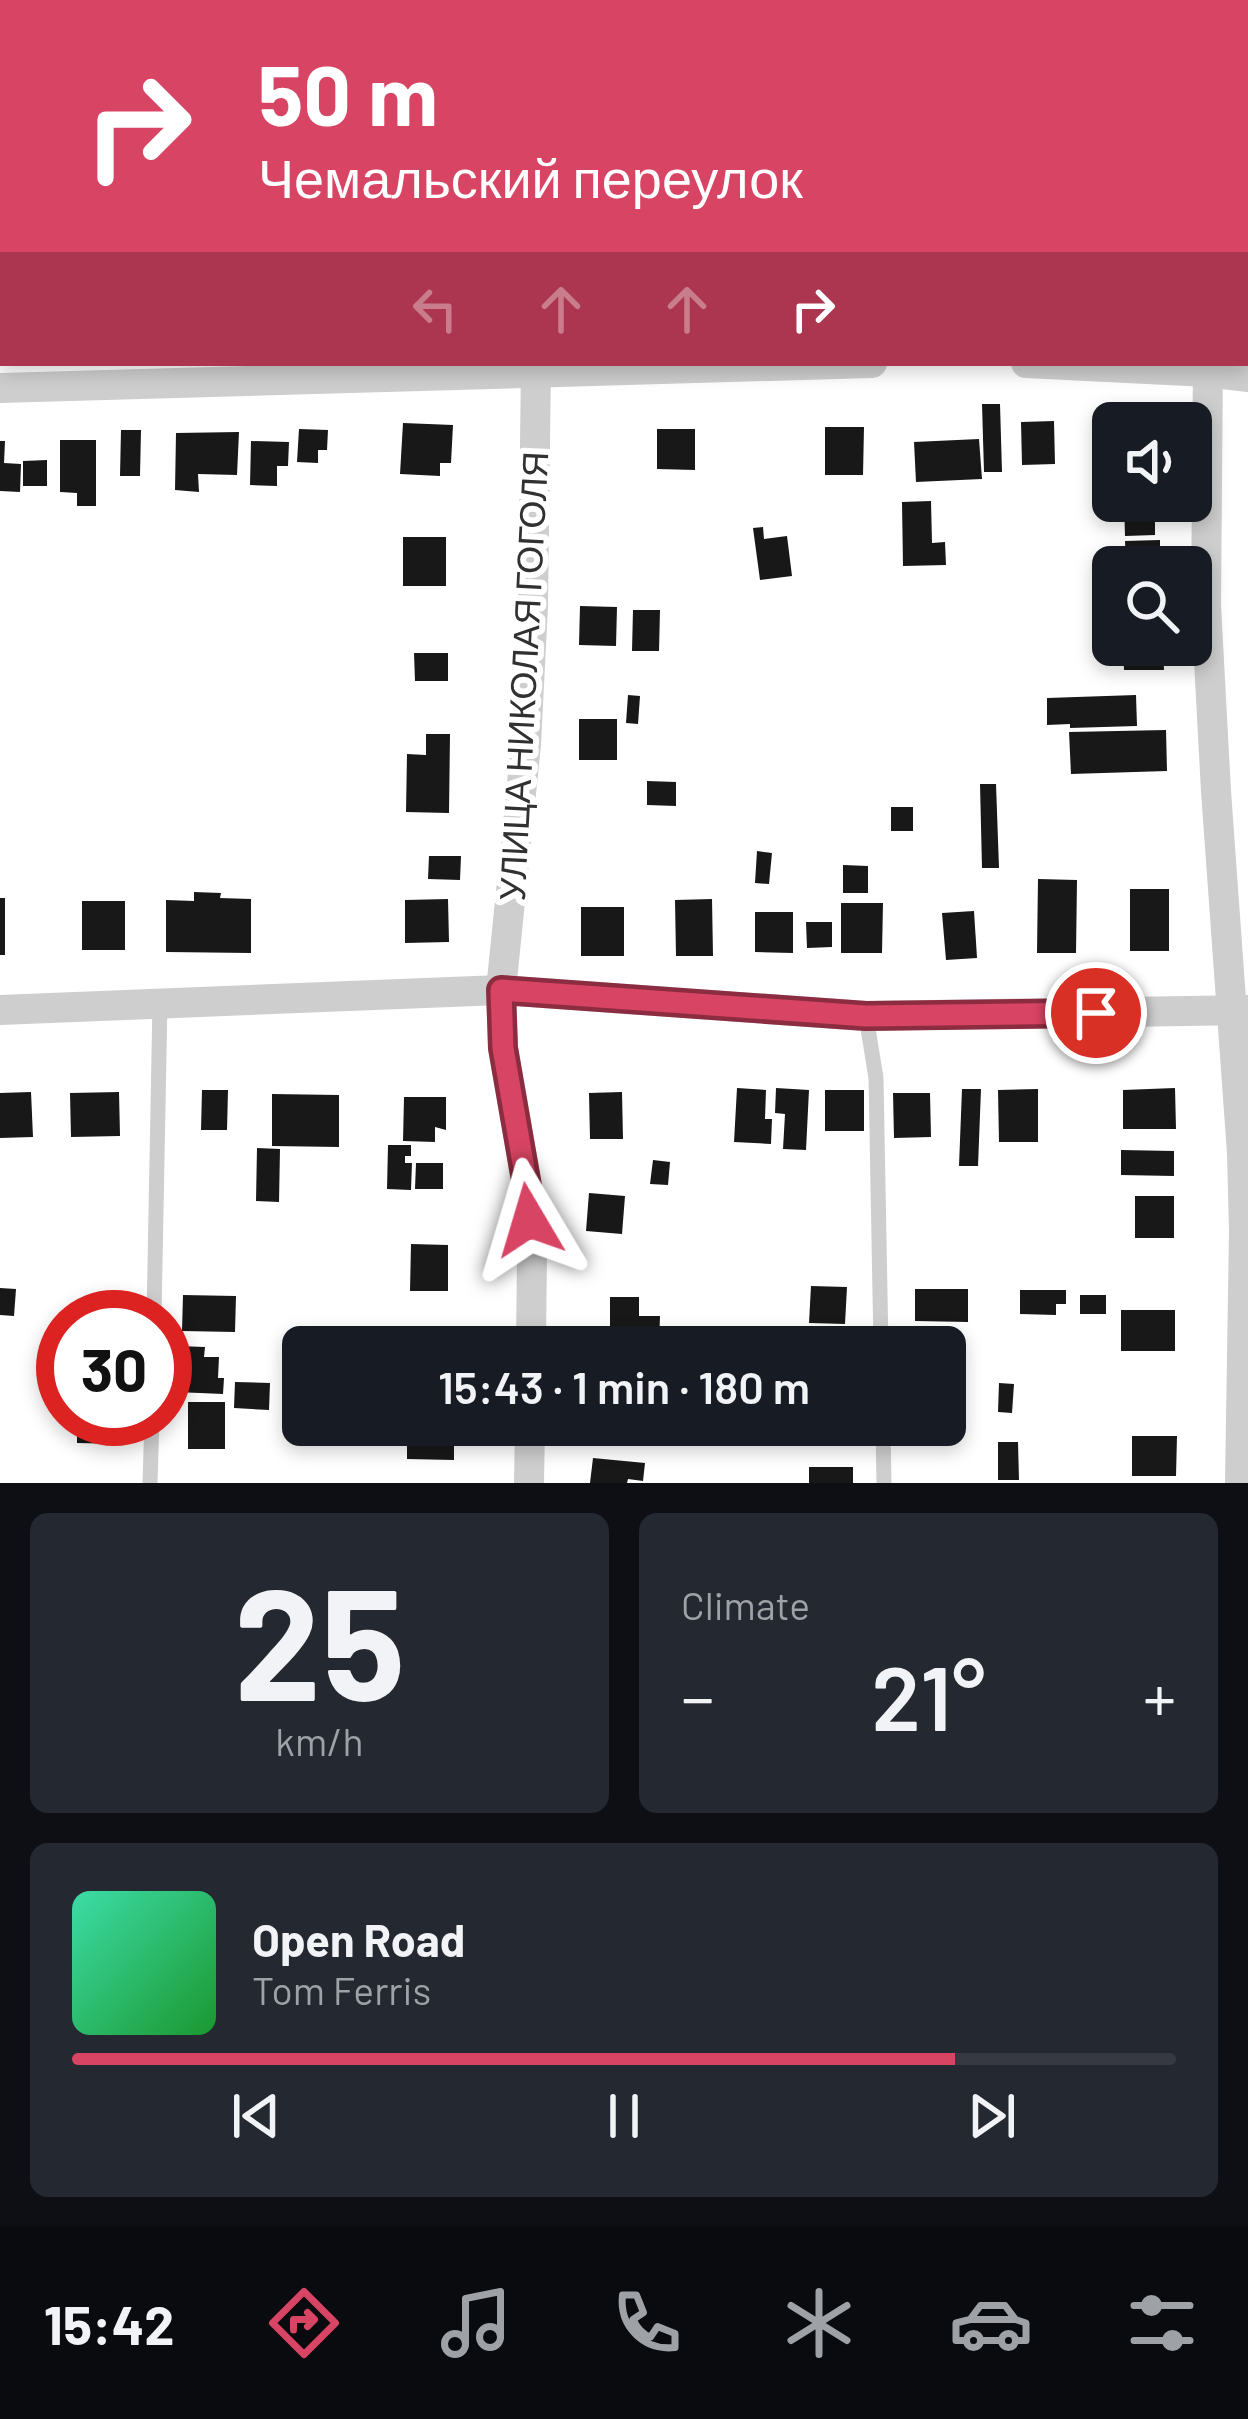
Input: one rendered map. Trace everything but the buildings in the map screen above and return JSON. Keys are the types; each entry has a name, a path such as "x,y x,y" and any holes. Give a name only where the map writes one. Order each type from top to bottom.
{"street":[{"path":"0,388 620,366"},
{"path":"1135,366 1208,368 1248,377"},
{"name":"УЛИЦА НИКОЛАЯ ГОГОЛЯ","path":"531,1326 527,1186 503,1048 501,990 526,744 536,367"},
{"path":"1208,368 1206,605 1216,791 1240,1011 1244,1231 1240,1483"},
{"path":"0,1010 501,990 866,1016 1240,1011"},
{"path":"530,1446 530,1483"}],"lane":[{"path":"155,1290 160,1002"},
{"path":"866,1016 876,1078 881,1326"},
{"path":"151,1483 152,1446"},
{"path":"883,1446 884,1483"}],"route":[{"path":"529,1220 503,1048 501,990 866,1016 1096,1013"}]}
